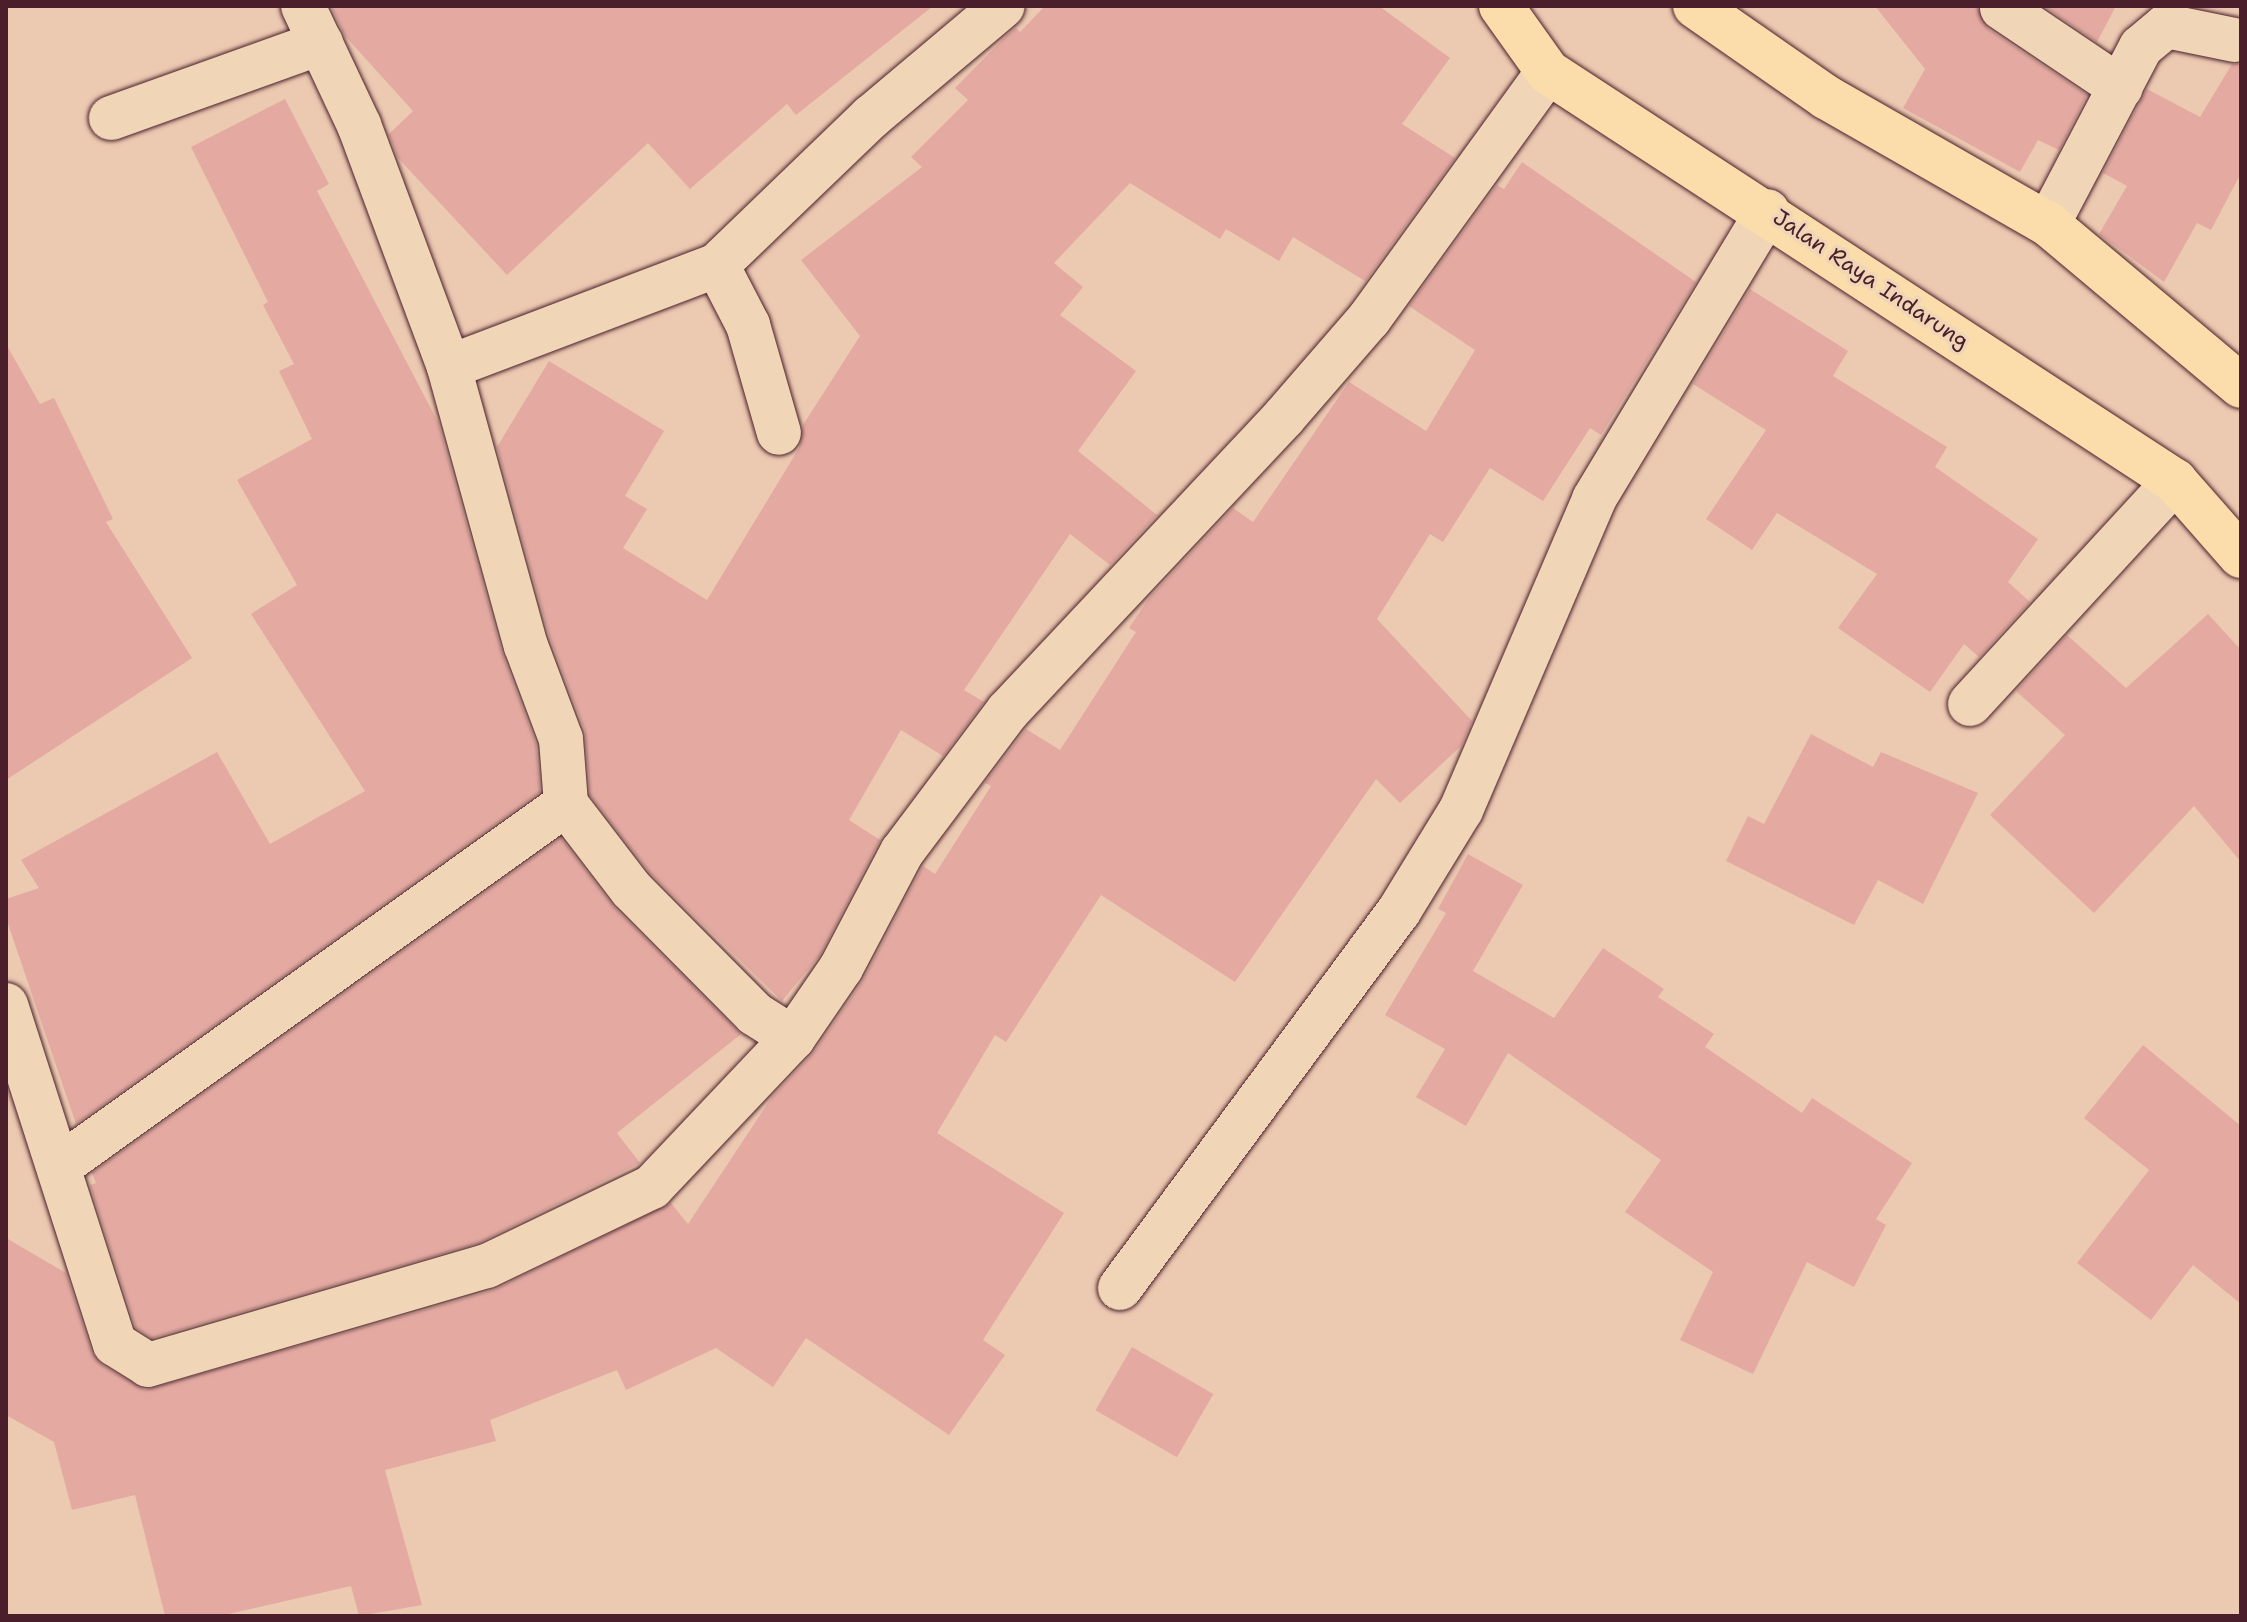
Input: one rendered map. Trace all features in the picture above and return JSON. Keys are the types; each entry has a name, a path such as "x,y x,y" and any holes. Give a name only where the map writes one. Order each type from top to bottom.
{"highway":[{"name":"Jalan Raya Indarung","path":"1501,6 1548,72 1768,211 2175,481 2241,556"},
{"path":"1695,6 1826,97 2048,224 2241,386"}],"street":[{"path":"449,367 717,265 871,117 1003,6"},
{"path":"2002,8 2121,88"},
{"path":"111,118 312,25 359,125 449,367 526,646 561,739 566,804 631,889 755,1014 793,1038"},
{"path":"2048,224 2141,47 2166,26 2235,40"},
{"path":"6,1005 61,1165 115,1344 148,1365 487,1266 652,1187 793,1038 841,968 902,852 1008,711 1284,417 1369,319 1548,72"},
{"path":"1120,1288 1399,911 1461,810 1594,499 1768,211"},
{"path":"717,265 748,325 779,433"},
{"path":"1970,704 2175,481"},
{"path":"61,1165 566,804"}],"building":[{"path":"331,6 933,6 796,115 787,104 690,189 648,143 507,275 398,158 389,134 413,111 345,36"},
{"path":"1045,6 1379,6 1450,58 1402,124 1455,158 1365,281 1293,237 1279,261 1226,229 1220,239 1130,183 1054,263 1083,287 1060,315 1136,371 1078,451 1157,515 1110,565 1070,534 964,690 984,702 943,756 901,730 849,820 880,840 820,955 782,1001 650,873 590,795 585,731 550,638 497,447 549,361 664,431 625,496 647,509 623,548 707,600 799,448 803,425 860,336 801,260 922,167 911,157 968,100 955,88 1006,36 1016,28 1020,32"},
{"path":"1875,6 1977,6 1988,29 2087,95 2059,150 2038,140 2020,172 1903,108 1925,69"},
{"path":"2044,6 2116,6 2097,42"},
{"path":"2232,64 2241,64 2241,173 2211,230 2197,223 2164,282 2099,234 2127,186 2103,173 2147,89 2200,117"},
{"path":"285,99 329,184 317,191 438,422 502,653 536,744 540,792 76,1124 6,918 6,899 39,888 21,860 217,752 270,844 365,791 251,614 297,585 237,480 312,439 279,371 294,364 263,305 268,302 191,147"},
{"path":"1522,162 1696,282 1601,435 1590,428 1543,501 1490,468 1443,542 1430,534 1377,619 1472,721 1461,746 1400,803 1376,779 1235,982 1101,895 1006,1042 995,1035 937,1133 1064,1213 983,1340 1005,1355 949,1435 806,1338 773,1387 716,1348 626,1390 617,1370 490,1420 496,1441 385,1470 422,1605 359,1616 351,1586 220,1616 165,1616 135,1495 72,1510 54,1442 6,1415 6,1238 66,1273 92,1353 102,1365 145,1390 494,1290 671,1203 688,1224 772,1097 814,1052 862,982 923,866 935,874 991,786 985,783 1026,729 1060,750 1136,632 1129,628 1149,598 1233,508 1253,522 1349,382 1426,431 1475,350 1409,306 1497,185 1504,189"},
{"path":"1750,289 1848,351 1833,376 1947,447 1935,467 2038,539 2008,582 2030,602 1979,657 1964,644 1930,692 1838,628 1877,574 1777,513 1752,550 1706,519 1766,430 1693,384"},
{"path":"6,344 40,404 54,398 113,519 106,522 192,658 6,780"},
{"path":"2208,614 2241,650 2241,862 2194,806 2094,913 1990,815 2065,735 2016,691 2067,635 2126,688"},
{"path":"1811,734 1873,767 1881,752 1978,793 1923,904 1878,880 1854,925 1726,861 1748,816 1764,824"},
{"path":"561,838 613,906 741,1034 617,1133 640,1163 478,1243 152,1338 136,1328 90,1185 96,1183 92,1173"},
{"path":"1468,854 1523,885 1473,971 1554,1018 1603,948 1664,989 1658,997 1714,1034 1705,1047 1802,1113 1812,1098 1912,1163 1876,1219 1886,1225 1854,1287 1807,1262 1753,1374 1680,1340 1713,1272 1625,1212 1661,1160 1508,1053 1466,1126 1416,1097 1445,1049 1385,1015 1446,913 1438,909"},
{"path":"2143,1045 2241,1126 2241,1304 2193,1265 2151,1320 2077,1263 2149,1170 2084,1118"},
{"path":"1132,1347 1213,1394 1177,1457 1096,1410"}]}
